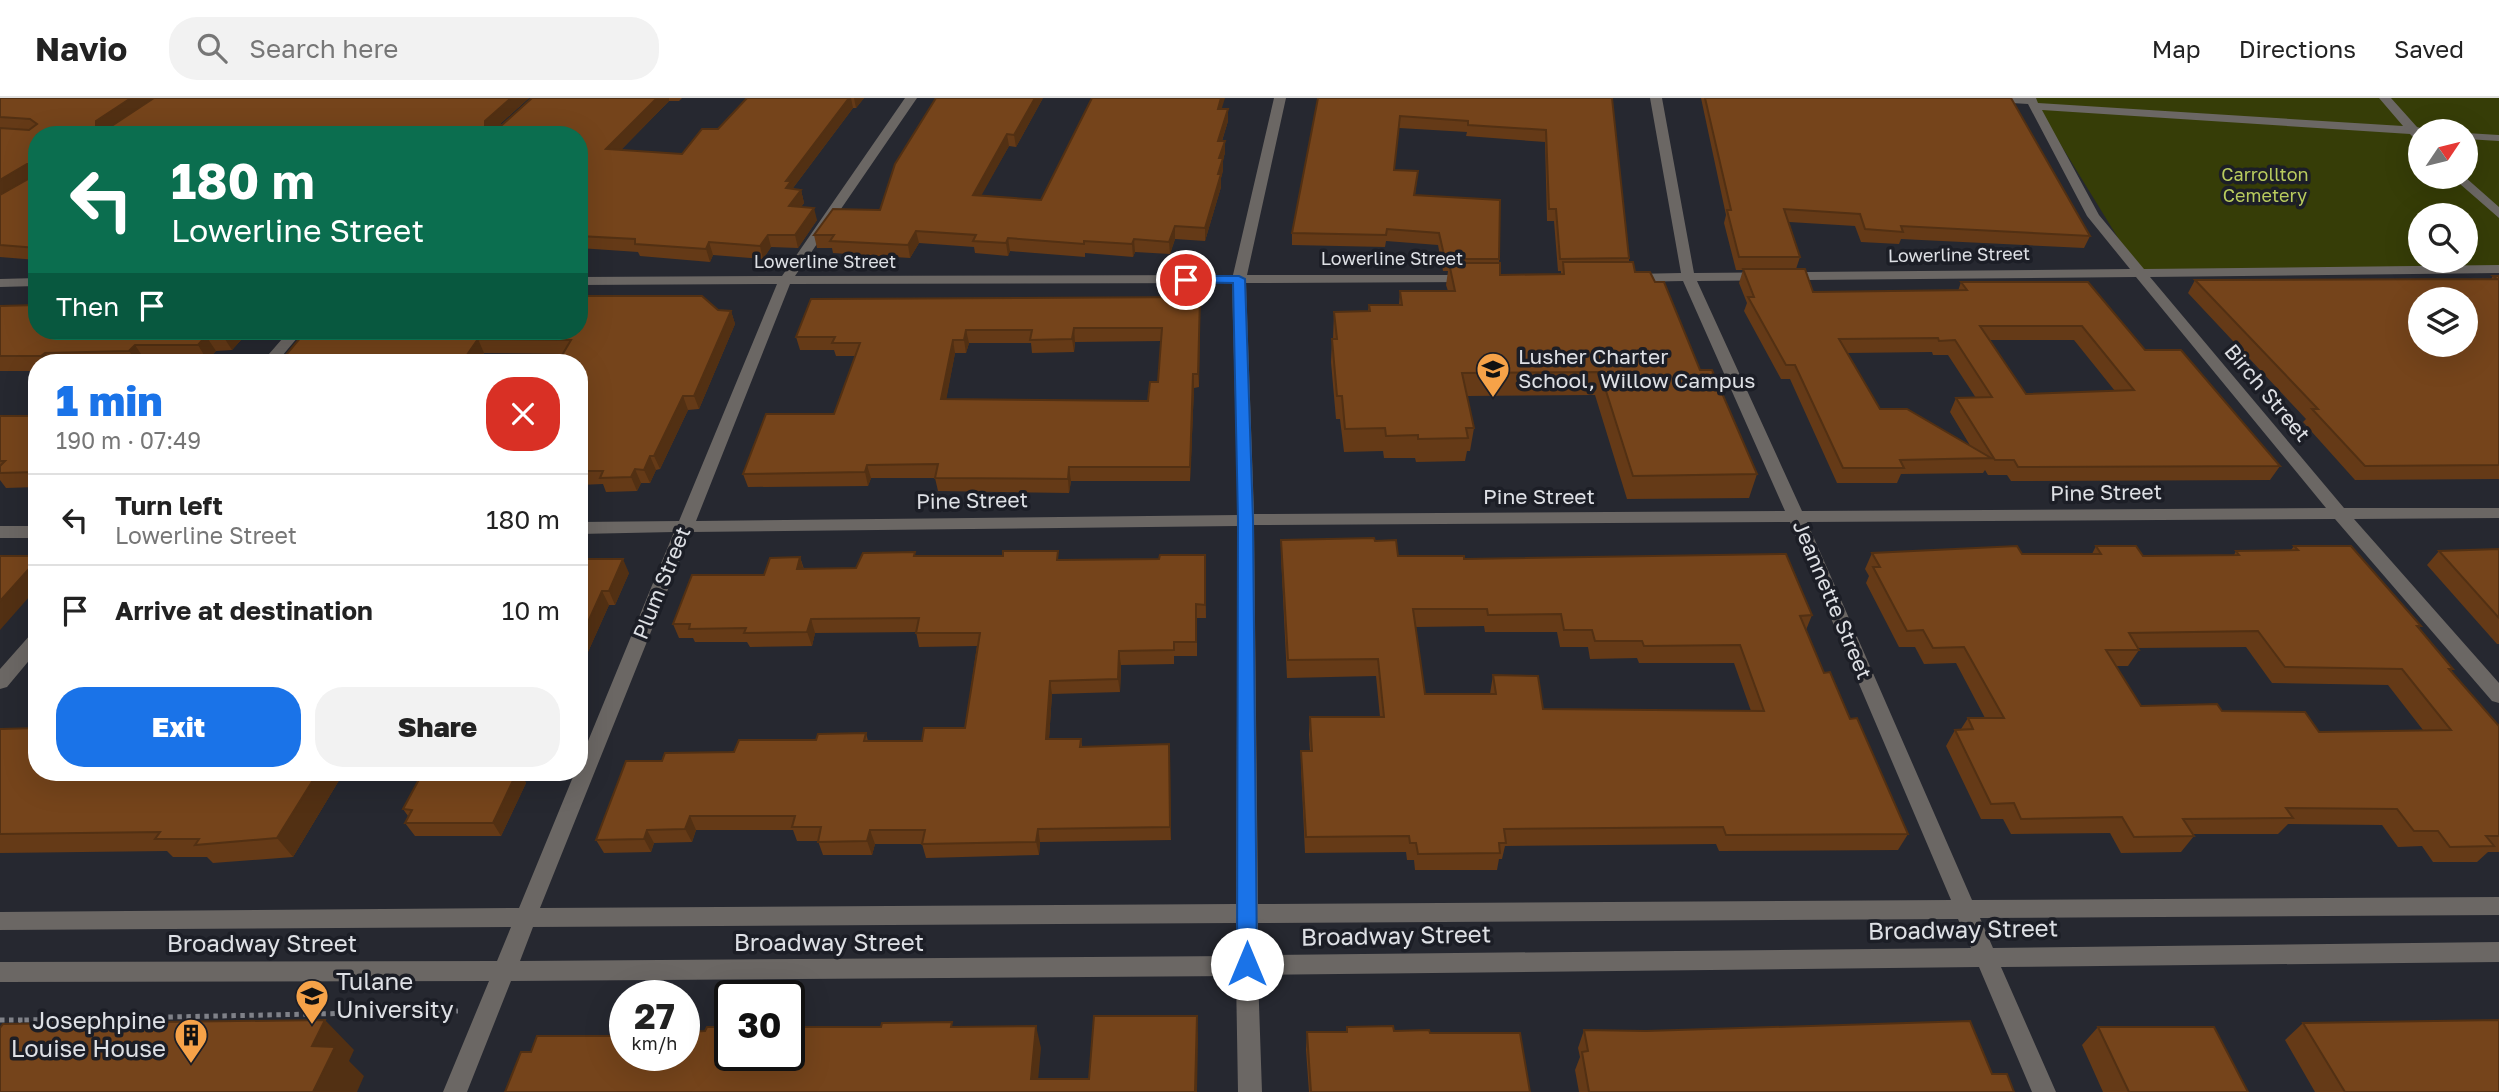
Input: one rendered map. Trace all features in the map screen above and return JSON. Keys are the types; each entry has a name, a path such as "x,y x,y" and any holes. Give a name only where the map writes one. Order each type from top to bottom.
{"street":[{"name":"Plum Street","path":"588,767 785,281 911,98"},
{"path":"1250,1092 1245,520 1239,279 1280,98"},
{"name":"Jeannette Street","path":"1656,98 1688,277 1797,519 2044,1092"},
{"path":"1979,98 2408,133"},
{"path":"2385,98 2408,123"},
{"name":"Birch Street","path":"2032,102 2093,216 2340,514 2499,696"},
{"path":"2478,137 2499,138"},
{"path":"2471,189 2499,214"},
{"name":"Lowerline Street","path":"1620,278 2499,269"},
{"name":"Lowerline Street","path":"588,281 1484,278"},
{"path":"0,283 28,282"},
{"path":"277,354 288,340"},
{"name":"Pine Street","path":"588,528 1245,520 2499,513"},
{"path":"0,532 28,532"},
{"path":"0,682 28,649"},
{"name":"Plum Street","path":"455,1092 582,781"},
{"name":"Broadway Street","path":"0,921 2499,906"},
{"name":"Broadway Street","path":"0,972 821,970 2499,952"}],"path":[{"path":"0,1020 490,1011"},
{"path":"16,1031 24,1020"}],"green space":[{"name":"Carrollton Cemetery","path":"2032,98 2499,98 2499,272 2478,272 2478,203 2408,203 2408,272 2139,272"}],"building":[{"path":"0,98 131,98 96,121 96,125 113,125 154,98 511,98 485,121 485,125 502,125 532,98 657,98 606,149 682,154 702,129 718,129 747,98 849,98 786,181 791,181 786,188 801,190 789,206 814,208 795,235 768,235 760,246 709,242 706,249 635,244 635,239 588,236 588,126 34,126 37,124 30,119 0,117"},
{"path":"936,98 1035,98 1014,135 1007,134 973,195 1041,200 1092,98 1221,98 1218,109 1228,109 1218,141 1225,141 1219,158 1223,158 1205,228 1175,226 1169,242 1134,239 1132,244 1084,241 1084,244 1008,238 1006,243 973,241 976,235 916,231 908,245 830,241 834,235 814,235 833,209 880,210 895,164"},
{"path":"1318,98 1612,98 1629,258 1560,259 1556,209 1549,209 1546,130 1468,125 1468,121 1400,116 1394,170 1418,171 1414,195 1500,200 1499,259 1445,259 1439,233 1387,229 1386,235 1292,233"},
{"path":"1705,98 2011,98 2090,236 1901,226 1903,232 1865,229 1860,214 1784,209 1800,257 1739,257"},
{"path":"0,128 28,130 28,164 0,180"},
{"path":"28,179 28,247 0,245 0,195"},
{"path":"1563,262 1633,262 1635,272 1650,272 1655,282 1664,282 1700,370 1712,370 1757,474 1633,476 1600,372 1462,373 1474,428 1466,428 1468,438 1418,439 1418,435 1386,436 1385,428 1345,429 1342,396 1337,396 1332,339 1337,339 1334,312 1370,311 1369,305 1402,305 1400,291 1455,291 1449,263 1500,263 1500,275 1564,274"},
{"path":"1743,269 1805,269 1813,292 1967,290 1961,282 2088,282 2145,350 2181,350 2280,466 2018,467 2014,460 1995,460 1956,398 1992,397 1955,340 1939,341 1938,338 1839,339 1880,409 1907,409 1991,458 1900,460 1904,468 1843,468 1795,365 1786,365 1748,297 1754,297","holes":["1980,326 2082,326 2134,390 2026,394"]},
{"path":"2493,276 2499,276 2499,465 2365,466 2312,409 2318,409 2195,280 2497,279"},
{"path":"588,296 702,296 718,310 731,311 694,396 683,396 654,456 650,456 644,470 635,469 631,477 600,478 603,471 588,471 588,354 563,354 571,340 588,340"},
{"path":"1200,297 1198,374 1193,374 1190,467 1069,467 1068,479 935,478 938,464 867,465 865,472 743,474 766,414 834,414 860,343 832,343 835,337 796,337 811,299","holes":["1074,328 1162,328 1158,382 1150,382 1148,401 941,399 953,340 964,340 966,330 1032,330 1030,340 1072,339"]},
{"path":"28,305 28,340 202,340 198,345 135,345 129,351 0,356 0,306"},
{"path":"298,340 477,340 468,354 287,354"},
{"path":"0,416 28,416 28,472 0,473 0,466 5,461 0,461"},
{"path":"1281,540 1396,540 1398,556 1464,556 1464,559 1786,554 1812,615 1800,616 1824,673 1830,672 1850,719 1857,718 1908,834 1726,835 1723,827 1504,829 1506,843 1499,843 1500,853 1418,854 1416,843 1410,843 1409,836 1306,837 1301,751 1312,751 1310,717 1384,717 1378,659 1288,660","holes":["1413,609 1487,609 1488,615 1561,614 1564,630 1592,630 1595,641 1642,641 1644,646 1740,645 1764,711 1543,709 1538,676 1493,675 1496,694 1425,694"]},
{"path":"2017,546 2022,554 2101,554 2096,546 2136,546 2143,556 2239,555 2236,551 2298,550 2294,546 2351,546 2421,626 2417,626 2453,669 2449,669 2499,726 2499,836 2486,836 2494,846 2450,847 2438,831 2414,831 2397,809 2286,808 2293,818 2183,819 2194,836 2134,837 2122,817 2021,819 2014,803 1991,804 1955,730 1973,729 1968,718 2004,718 1964,647 1933,648 1923,630 1907,631 1873,567 1880,567 1872,553","holes":["2258,631 2285,667 2402,669 2451,730 2319,732 2305,712 2222,711 2217,704 2141,706 2106,650 2139,650 2129,633"]},
{"path":"2499,549 2499,618 2439,551"},
{"path":"1003,551 1058,551 1057,560 1159,559 1160,555 1205,555 1205,605 1196,604 1196,642 1174,642 1174,650 1119,651 1118,679 1050,681 1046,739 1081,739 1080,747 1169,744 1170,827 1038,829 1036,842 922,844 925,830 870,830 867,841 818,842 821,827 792,827 795,816 690,816 685,829 647,830 644,839 596,840 626,761 662,761 665,753 734,752 739,740 816,740 818,734 866,733 864,741 922,741 924,728 965,728 980,633 916,633 919,618 811,619 807,632 744,633 746,628 689,629 690,624 673,624 692,575 764,575 770,558 800,557 797,569 856,568 863,553 915,552 914,556 1003,556"},
{"path":"0,556 28,556 28,570 0,601"},
{"path":"588,559 623,559 609,591 602,591 588,622"},
{"path":"28,728 28,781 312,781 277,838 195,845 199,839 155,839 160,832 0,834 0,729"},
{"path":"418,781 513,781 493,823 405,823 412,810 403,809"},
{"path":"1094,1016 1197,1016 1195,1092 505,1092 521,1052 531,1052 537,1036 609,1036 609,1071 700,1071 700,1031 714,1027 714,1071 805,1071 805,1027 881,1027 882,1023 952,1022 951,1027 1036,1026 1031,1079 1089,1079"},
{"path":"325,1020 312,1046 335,1047 313,1092 0,1092 0,1028 3,1024"},
{"path":"2499,1020 2499,1092 2345,1092 2303,1023"},
{"path":"1970,1021 1992,1074 2007,1074 2014,1092 1589,1092 1582,1052 1588,1051 1584,1030 1646,1031"},
{"path":"1393,1026 1394,1031 1429,1030 1430,1033 1520,1033 1530,1092 1311,1092 1307,1032 1347,1032 1347,1027"},
{"path":"2098,1027 2214,1027 2248,1092 2129,1092"}],"place":[{"name":"Lusher Charter School, Willow Campus","path":"1493,399"},
{"name":"Tulane University","path":"312,1026"},
{"name":"Josephpine Louise House","path":"191,1065"}],"route":[{"path":"1186,280 1239,279 1245,520 1247,964"}]}
